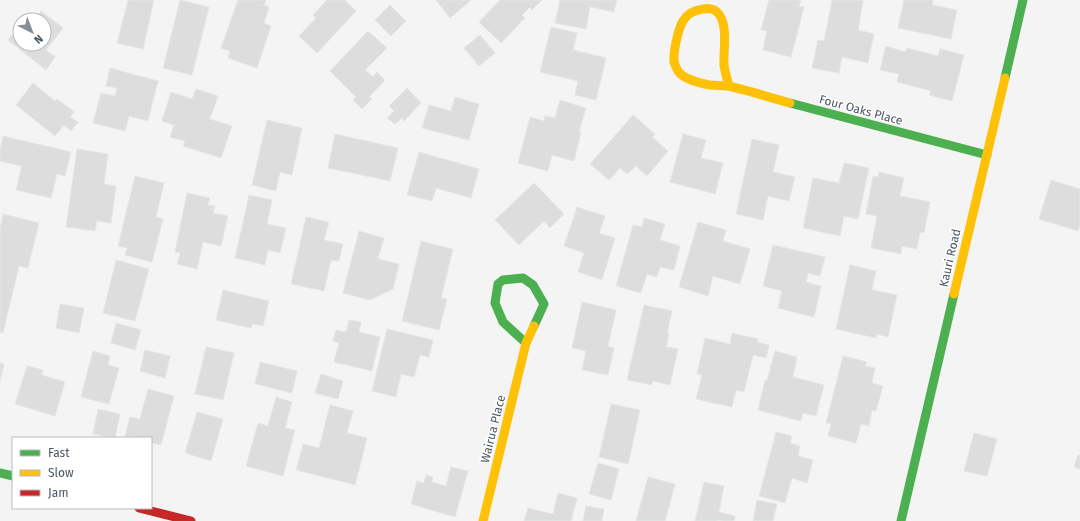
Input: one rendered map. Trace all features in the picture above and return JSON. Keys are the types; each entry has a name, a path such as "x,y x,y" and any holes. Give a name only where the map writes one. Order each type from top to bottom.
{"street":[{"name":"Kauri Road","path":"901,521 1023,0"},
{"name":"Four Oaks Place","path":"729,86 724,64 724,26 721,17 716,11 707,8 690,13 683,21 674,53 674,63 677,70 682,75 699,82 711,85 729,86 987,155"},
{"name":"Wairua Place","path":"483,521 526,343 544,304 533,285 523,278 503,280 498,284 495,303 503,322 526,343"},
{"path":"0,473 12,476"},
{"path":"143,509 191,521"}],"building":[{"path":"128,0 154,0 143,49 117,43"},
{"path":"180,0 209,7 192,75 163,68"},
{"path":"238,0 266,0 264,5 269,7 264,23 271,26 257,68 228,58 230,51 221,48"},
{"path":"327,0 345,0 356,11 317,53 299,36 316,18 313,15"},
{"path":"436,0 470,0 470,1 450,18"},
{"path":"500,0 542,0 532,10 530,7 522,15 525,18 501,43 479,22"},
{"path":"560,0 617,0 614,12 590,7 586,29 555,23"},
{"path":"769,0 801,0 799,6 804,7 791,57 763,50 767,31 761,30"},
{"path":"832,0 863,1 858,30 874,34 868,63 842,57 839,73 812,68 818,40 824,41"},
{"path":"904,0 933,0 932,5 957,10 951,39 898,28"},
{"path":"390,5 406,21 391,36 375,20"},
{"path":"52,20 63,28 52,42"},
{"path":"551,27 577,33 573,50 606,58 596,100 575,95 578,81 540,72"},
{"path":"368,31 387,48 365,70 373,77 377,72 385,80 369,97 372,99 362,109 353,100 356,97 330,71"},
{"path":"12,35 12,43 8,40"},
{"path":"480,35 495,53 479,66 464,48"},
{"path":"886,46 905,52 907,48 938,56 940,49 964,55 952,101 929,95 931,91 897,82 899,74 880,70"},
{"path":"23,52 49,52 55,57 46,70"},
{"path":"110,68 158,81 148,121 129,116 125,131 93,123 101,93 115,96 117,88 106,86"},
{"path":"33,83 55,101 57,99 74,112 70,117 78,122 71,131 64,125 55,136 16,105"},
{"path":"407,88 421,103 404,121 402,118 395,124 387,118 394,111 389,106"},
{"path":"196,89 218,96 210,119 232,126 221,158 183,146 185,141 170,137 174,125 162,121 171,92 192,99"},
{"path":"455,97 479,104 469,140 422,128 429,105 451,111"},
{"path":"560,100 586,108 579,132 581,133 574,161 552,155 548,171 518,163 530,117 544,121 545,116 555,118"},
{"path":"633,115 655,134 652,137 668,151 647,176 636,166 627,174 620,168 609,180 590,164"},
{"path":"267,120 302,128 292,175 280,172 276,191 252,185"},
{"path":"335,134 398,148 390,181 328,168"},
{"path":"683,134 706,140 701,158 723,163 715,194 670,182"},
{"path":"3,136 71,152 65,176 57,174 51,198 16,190 22,166 0,161 0,150"},
{"path":"752,139 779,145 773,172 795,177 789,201 768,196 763,220 736,214"},
{"path":"77,149 108,154 104,184 116,186 111,223 97,221 95,231 66,227"},
{"path":"419,152 479,169 471,198 436,188 432,201 407,195"},
{"path":"844,163 869,168 858,219 844,216 840,236 803,228 813,178 839,183"},
{"path":"879,172 904,178 900,196 930,202 924,233 920,232 917,249 902,246 901,254 871,248 877,216 866,214 873,176 878,177"},
{"path":"135,176 164,183 156,217 163,219 152,262 125,255 127,248 118,246"},
{"path":"1051,180 1080,189 1080,225 1078,231 1039,219"},
{"path":"534,183 564,214 550,228 544,221 519,245 495,220"},
{"path":"187,193 210,198 208,205 215,206 213,213 228,216 221,246 203,242 197,269 177,264 180,253 175,252"},
{"path":"249,195 272,200 267,224 286,228 280,253 268,250 265,265 235,258"},
{"path":"577,207 605,216 599,233 615,238 602,280 578,272 584,253 564,246"},
{"path":"3,214 39,223 28,268 19,266 3,333 0,332 0,228"},
{"path":"306,217 329,222 324,240 343,244 339,261 331,260 324,291 291,284"},
{"path":"644,218 665,224 660,240 680,246 674,270 660,267 657,277 647,274 641,293 616,286 633,225 642,227"},
{"path":"698,222 726,230 723,241 750,249 740,284 713,276 708,296 679,287"},
{"path":"359,231 384,238 378,259 399,264 393,289 370,300 343,293"},
{"path":"421,241 453,249 441,298 447,299 439,330 402,321"},
{"path":"773,245 825,257 820,276 808,273 806,282 821,286 814,317 778,308 782,291 763,286"},
{"path":"116,260 149,269 135,321 103,313"},
{"path":"850,265 876,271 872,290 897,295 888,337 877,334 876,338 836,329"},
{"path":"223,290 269,301 263,326 252,324 251,328 216,320"},
{"path":"582,302 616,310 608,346 614,348 608,375 582,370 586,351 572,348"},
{"path":"60,304 84,308 79,333 56,328"},
{"path":"644,305 672,311 667,333 669,333 666,347 678,349 670,385 653,381 652,385 627,380"},
{"path":"349,320 361,322 359,332 380,337 372,371 334,362 339,343 333,341 336,330 346,332"},
{"path":"116,323 141,330 135,350 111,343"},
{"path":"387,329 433,340 429,357 420,355 414,377 401,374 396,397 372,391"},
{"path":"732,333 758,339 757,342 769,345 766,358 753,355 744,392 736,390 732,407 696,399 702,375 697,374 705,338 730,344"},
{"path":"206,347 234,353 223,400 195,394"},
{"path":"145,350 170,356 165,378 140,371"},
{"path":"93,351 110,356 108,365 119,368 109,404 81,397"},
{"path":"775,351 797,357 793,377 824,385 816,416 803,413 801,421 758,410 765,380 767,381"},
{"path":"843,356 867,362 865,366 875,368 872,383 883,386 876,411 872,410 869,426 861,424 856,443 828,436 831,424 826,423"},
{"path":"260,362 297,371 292,393 255,384"},
{"path":"0,363 4,364 0,382"},
{"path":"27,366 43,370 42,375 65,382 55,416 15,404"},
{"path":"321,374 343,381 338,399 315,393"},
{"path":"148,389 174,396 161,445 152,443 152,437 125,436 130,417 140,419"},
{"path":"276,397 292,402 285,428 295,430 283,476 246,466 258,423 268,426"},
{"path":"611,404 640,410 628,464 599,457"},
{"path":"330,405 353,411 347,433 367,438 355,485 296,470 303,444 319,448"},
{"path":"98,409 120,414 115,437 93,434"},
{"path":"197,412 223,419 211,461 185,453"},
{"path":"776,432 792,436 790,443 800,446 798,456 813,460 807,483 792,478 785,503 759,496"},
{"path":"974,433 997,439 987,476 964,471"},
{"path":"1078,455 1080,455 1080,469 1074,467"},
{"path":"598,463 619,469 611,500 589,494"},
{"path":"451,467 468,471 455,517 411,504 417,481 424,483 426,475 433,477 432,482 446,486"},
{"path":"648,477 675,484 665,521 636,521"},
{"path":"704,482 724,486 719,512 735,516 734,521 695,521"},
{"path":"558,493 577,498 571,521 524,521 528,508 553,514"},
{"path":"757,500 777,504 773,521 753,521"},
{"path":"586,506 604,509 602,521 583,521"}],"traffic: fast":[{"path":"1005,78 1023,0"},
{"path":"790,103 987,155"},
{"path":"526,343 503,322 495,303 498,284 503,280 523,278 533,285 544,304 534,326"},
{"path":"901,521 954,294"},
{"path":"0,473 12,476"}],"traffic: slow":[{"path":"729,86 724,65 725,37 721,17 716,11 711,9 694,11 683,21 679,30 674,53 674,62 677,69 684,77 710,85 729,86 746,90 790,103"},
{"path":"954,294 1005,78"},
{"path":"483,521 526,343 534,326"}],"traffic: jam":[{"path":"143,509 191,521"}]}
